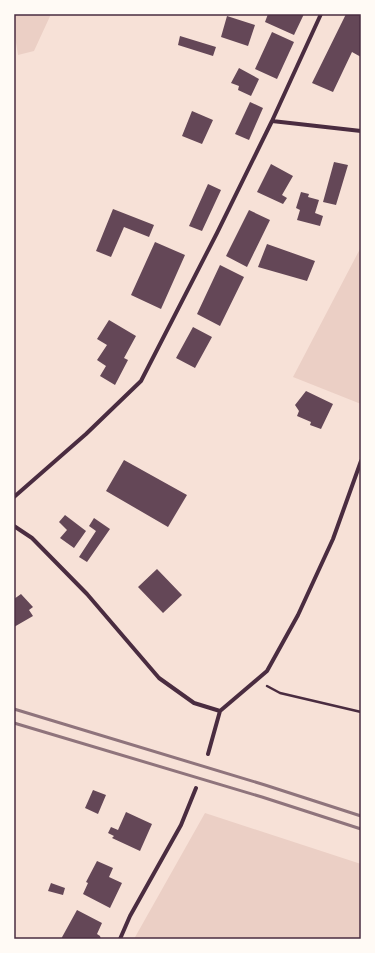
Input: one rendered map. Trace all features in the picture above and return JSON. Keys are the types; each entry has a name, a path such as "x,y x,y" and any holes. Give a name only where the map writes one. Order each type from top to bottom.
{"street":[{"path":"14,497 86,434 141,381 272,122 321,14"},
{"path":"272,122 361,131"},
{"path":"208,754 220,710 267,671 298,615 333,539 361,462"},
{"path":"14,526 32,538 87,594 159,678 194,703 220,710"},
{"path":"120,939 130,916 181,825 196,788"}],"path":[{"path":"256,680 280,693 361,712"}],"shaded area":[{"path":"14,14 51,14 34,51 18,55 14,30"},
{"path":"361,247 361,404 293,377"},
{"path":"205,813 361,864 361,939 134,939"}],"building":[{"path":"268,14 304,14 294,35 265,22"},
{"path":"346,14 361,14 361,57 352,52 333,92 312,83"},
{"path":"227,16 255,25 248,46 221,37"},
{"path":"272,32 294,42 277,79 255,69"},
{"path":"180,36 216,47 213,56 178,45"},
{"path":"239,68 259,79 251,96 238,90 239,86 231,83"},
{"path":"250,102 263,108 249,140 235,134"},
{"path":"192,111 213,120 202,144 182,136"},
{"path":"334,162 348,165 336,205 323,202"},
{"path":"271,164 293,176 282,195 287,198 283,204 257,192"},
{"path":"208,184 221,190 202,231 189,226"},
{"path":"301,192 309,194 308,197 319,200 315,213 323,216 320,226 297,220 300,210 296,208"},
{"path":"113,209 154,225 149,237 124,227 111,257 96,251"},
{"path":"249,210 270,220 247,267 226,256"},
{"path":"155,242 185,255 161,309 131,295"},
{"path":"267,244 315,261 307,281 258,267"},
{"path":"220,265 244,277 220,326 197,314"},
{"path":"109,320 136,336 124,358 128,360 115,385 100,376 106,366 97,360 107,345 97,339"},
{"path":"193,327 212,337 195,368 176,358"},
{"path":"306,391 333,404 321,429 310,425 311,422 297,416 299,411 295,405"},
{"path":"124,460 187,495 168,527 106,491"},
{"path":"65,515 86,531 74,548 60,538 67,530 59,522"},
{"path":"94,518 110,529 87,562 79,557 96,531 89,526"},
{"path":"157,569 182,595 163,613 138,587"},
{"path":"21,594 33,607 29,610 33,616 14,627 14,599"},
{"path":"93,790 106,795 98,814 85,808"},
{"path":"126,812 152,824 140,851 112,838 114,836 108,833 111,827 118,830"},
{"path":"97,861 113,868 109,877 122,883 110,908 83,894 88,883 86,882"},
{"path":"51,883 65,888 63,895 48,891"},
{"path":"77,910 102,923 97,934 101,939 61,939"}],"railway":[{"path":"14,709 265,785 361,816"},
{"path":"14,723 262,797 361,829"}]}
